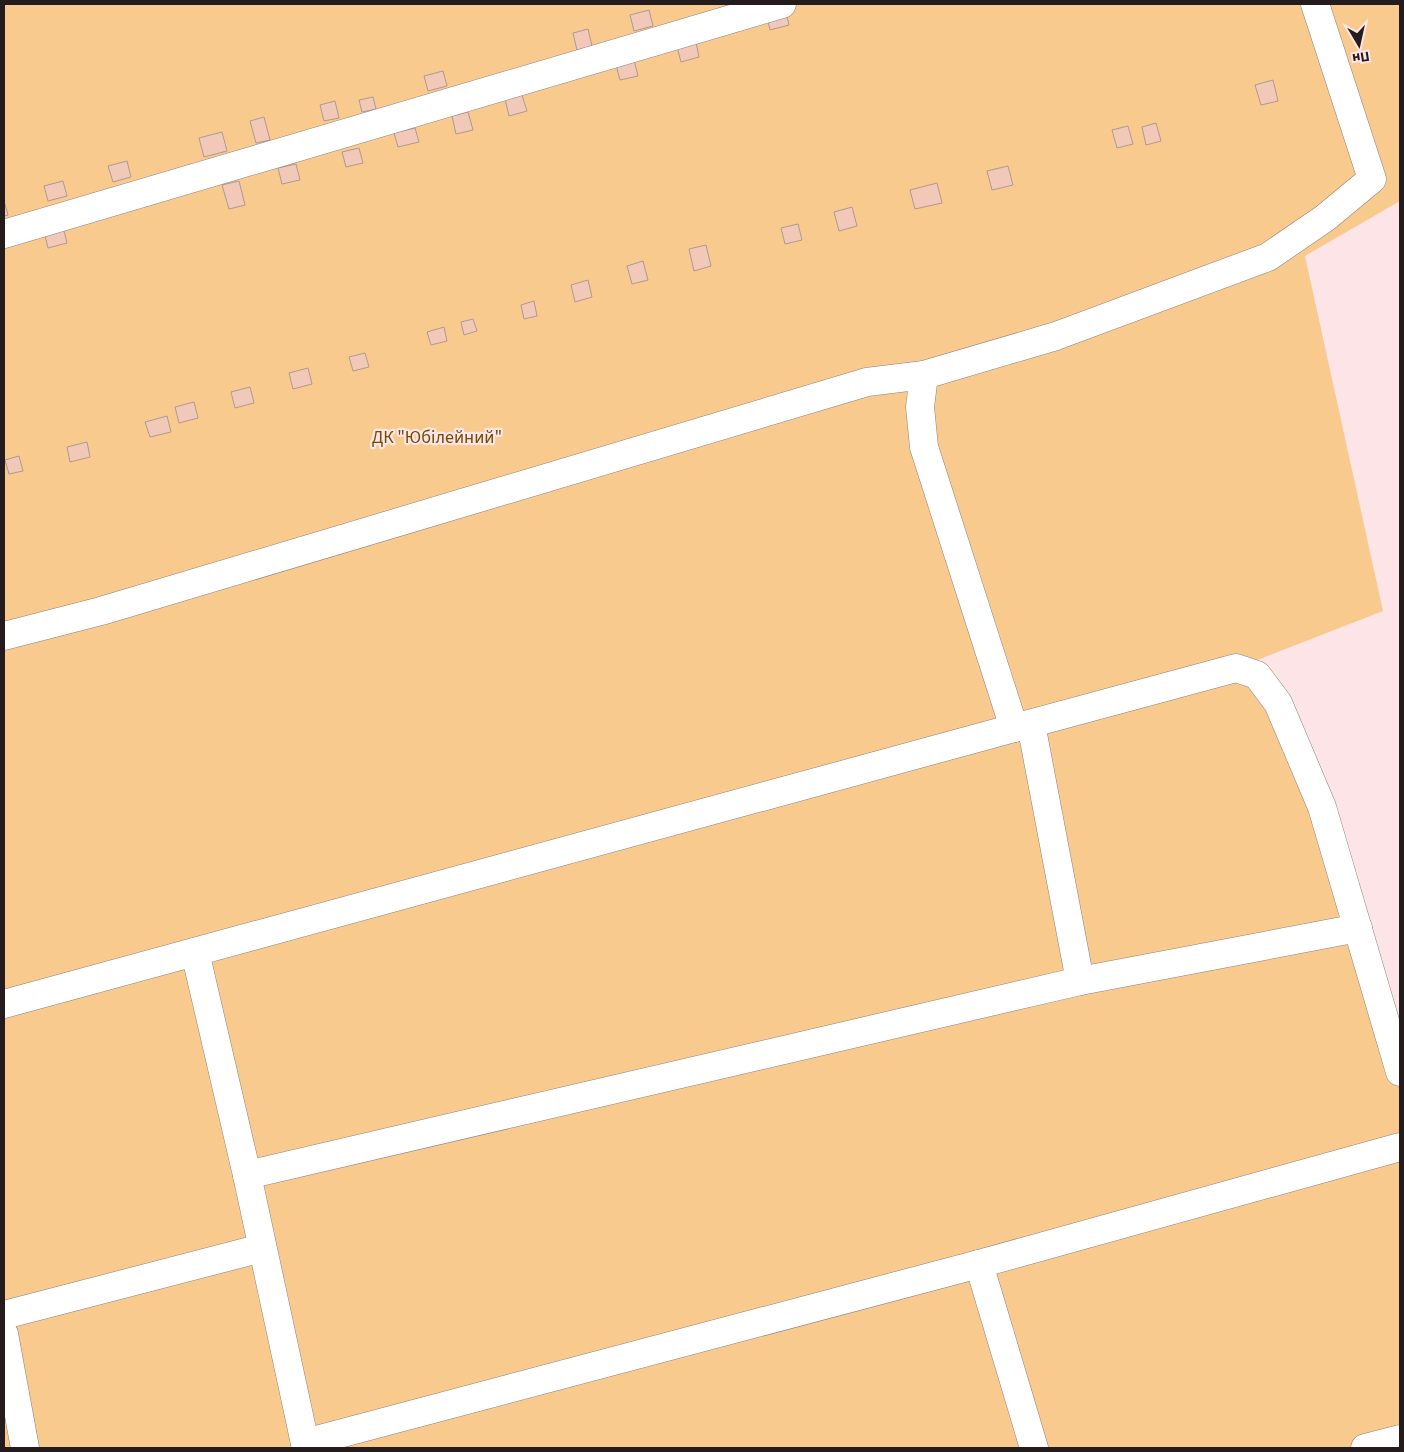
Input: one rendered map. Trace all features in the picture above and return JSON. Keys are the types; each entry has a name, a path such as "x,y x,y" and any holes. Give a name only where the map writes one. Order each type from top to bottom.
{"lane":[{"path":"4,234 782,4"},
{"path":"4,636 101,611 867,382 924,375 1056,336 1268,256 1325,218 1372,179 1315,4"},
{"path":"924,375 920,407 924,447 1023,726 1080,981"},
{"path":"4,1004 1236,668 1256,676 1278,703 1322,807 1400,1072"},
{"path":"247,1175 1080,981 1358,928"},
{"path":"194,952 247,1175 305,1446 979,1264 1400,1147"},
{"path":"4,1315 262,1248"},
{"path":"979,1264 1034,1448"},
{"path":"4,1334 25,1448"},
{"path":"1365,1448 1400,1439"}],"green space":[{"name":"ДК \"Юбілейний\"","path":"4,4 1400,4 1400,201 1305,256 1383,611 1237,668 1278,703 1400,1072 1400,1448 4,1448"}],"building":[{"path":"649,10 653,26 634,31 630,15"},
{"path":"786,13 789,25 770,30 767,17"},
{"path":"588,29 592,46 577,50 573,33"},
{"path":"696,42 699,57 681,62 677,47"},
{"path":"634,60 638,76 620,80 616,65"},
{"path":"443,71 447,86 428,91 424,76"},
{"path":"1273,80 1278,101 1261,105 1255,85"},
{"path":"522,95 527,111 509,116 505,99"},
{"path":"373,97 376,109 362,112 359,100"},
{"path":"335,101 339,118 324,121 320,105"},
{"path":"468,112 473,130 456,134 452,116"},
{"path":"264,117 270,140 256,143 250,121"},
{"path":"1156,123 1161,141 1146,145 1142,127"},
{"path":"1128,126 1133,144 1117,148 1112,130"},
{"path":"415,128 419,142 398,147 394,133"},
{"path":"222,132 227,151 204,157 199,138"},
{"path":"359,148 363,163 346,167 342,152"},
{"path":"127,161 131,177 113,182 108,166"},
{"path":"296,164 300,180 282,184 278,168"},
{"path":"1008,166 1013,185 992,190 987,171"},
{"path":"63,181 67,196 48,201 44,186"},
{"path":"239,181 245,205 229,209 222,185"},
{"path":"937,183 942,203 915,209 910,190"},
{"path":"4,201 8,215 4,216"},
{"path":"852,207 857,226 839,231 834,212"},
{"path":"798,224 802,240 785,244 781,228"},
{"path":"63,227 67,243 48,248 44,232"},
{"path":"706,245 711,266 694,271 689,249"},
{"path":"643,261 648,280 632,284 627,266"},
{"path":"588,280 592,297 575,302 571,285"},
{"path":"534,301 537,316 524,319 521,305"},
{"path":"473,319 477,331 464,335 461,322"},
{"path":"444,327 447,341 431,345 427,332"},
{"path":"365,353 369,367 353,371 349,357"},
{"path":"308,368 312,384 293,389 289,373"},
{"path":"250,387 254,403 235,408 231,392"},
{"path":"194,402 198,418 179,423 175,407"},
{"path":"167,416 171,432 150,437 145,422"},
{"path":"87,442 90,457 70,462 67,447"},
{"path":"19,456 23,471 9,474 5,460"}]}
